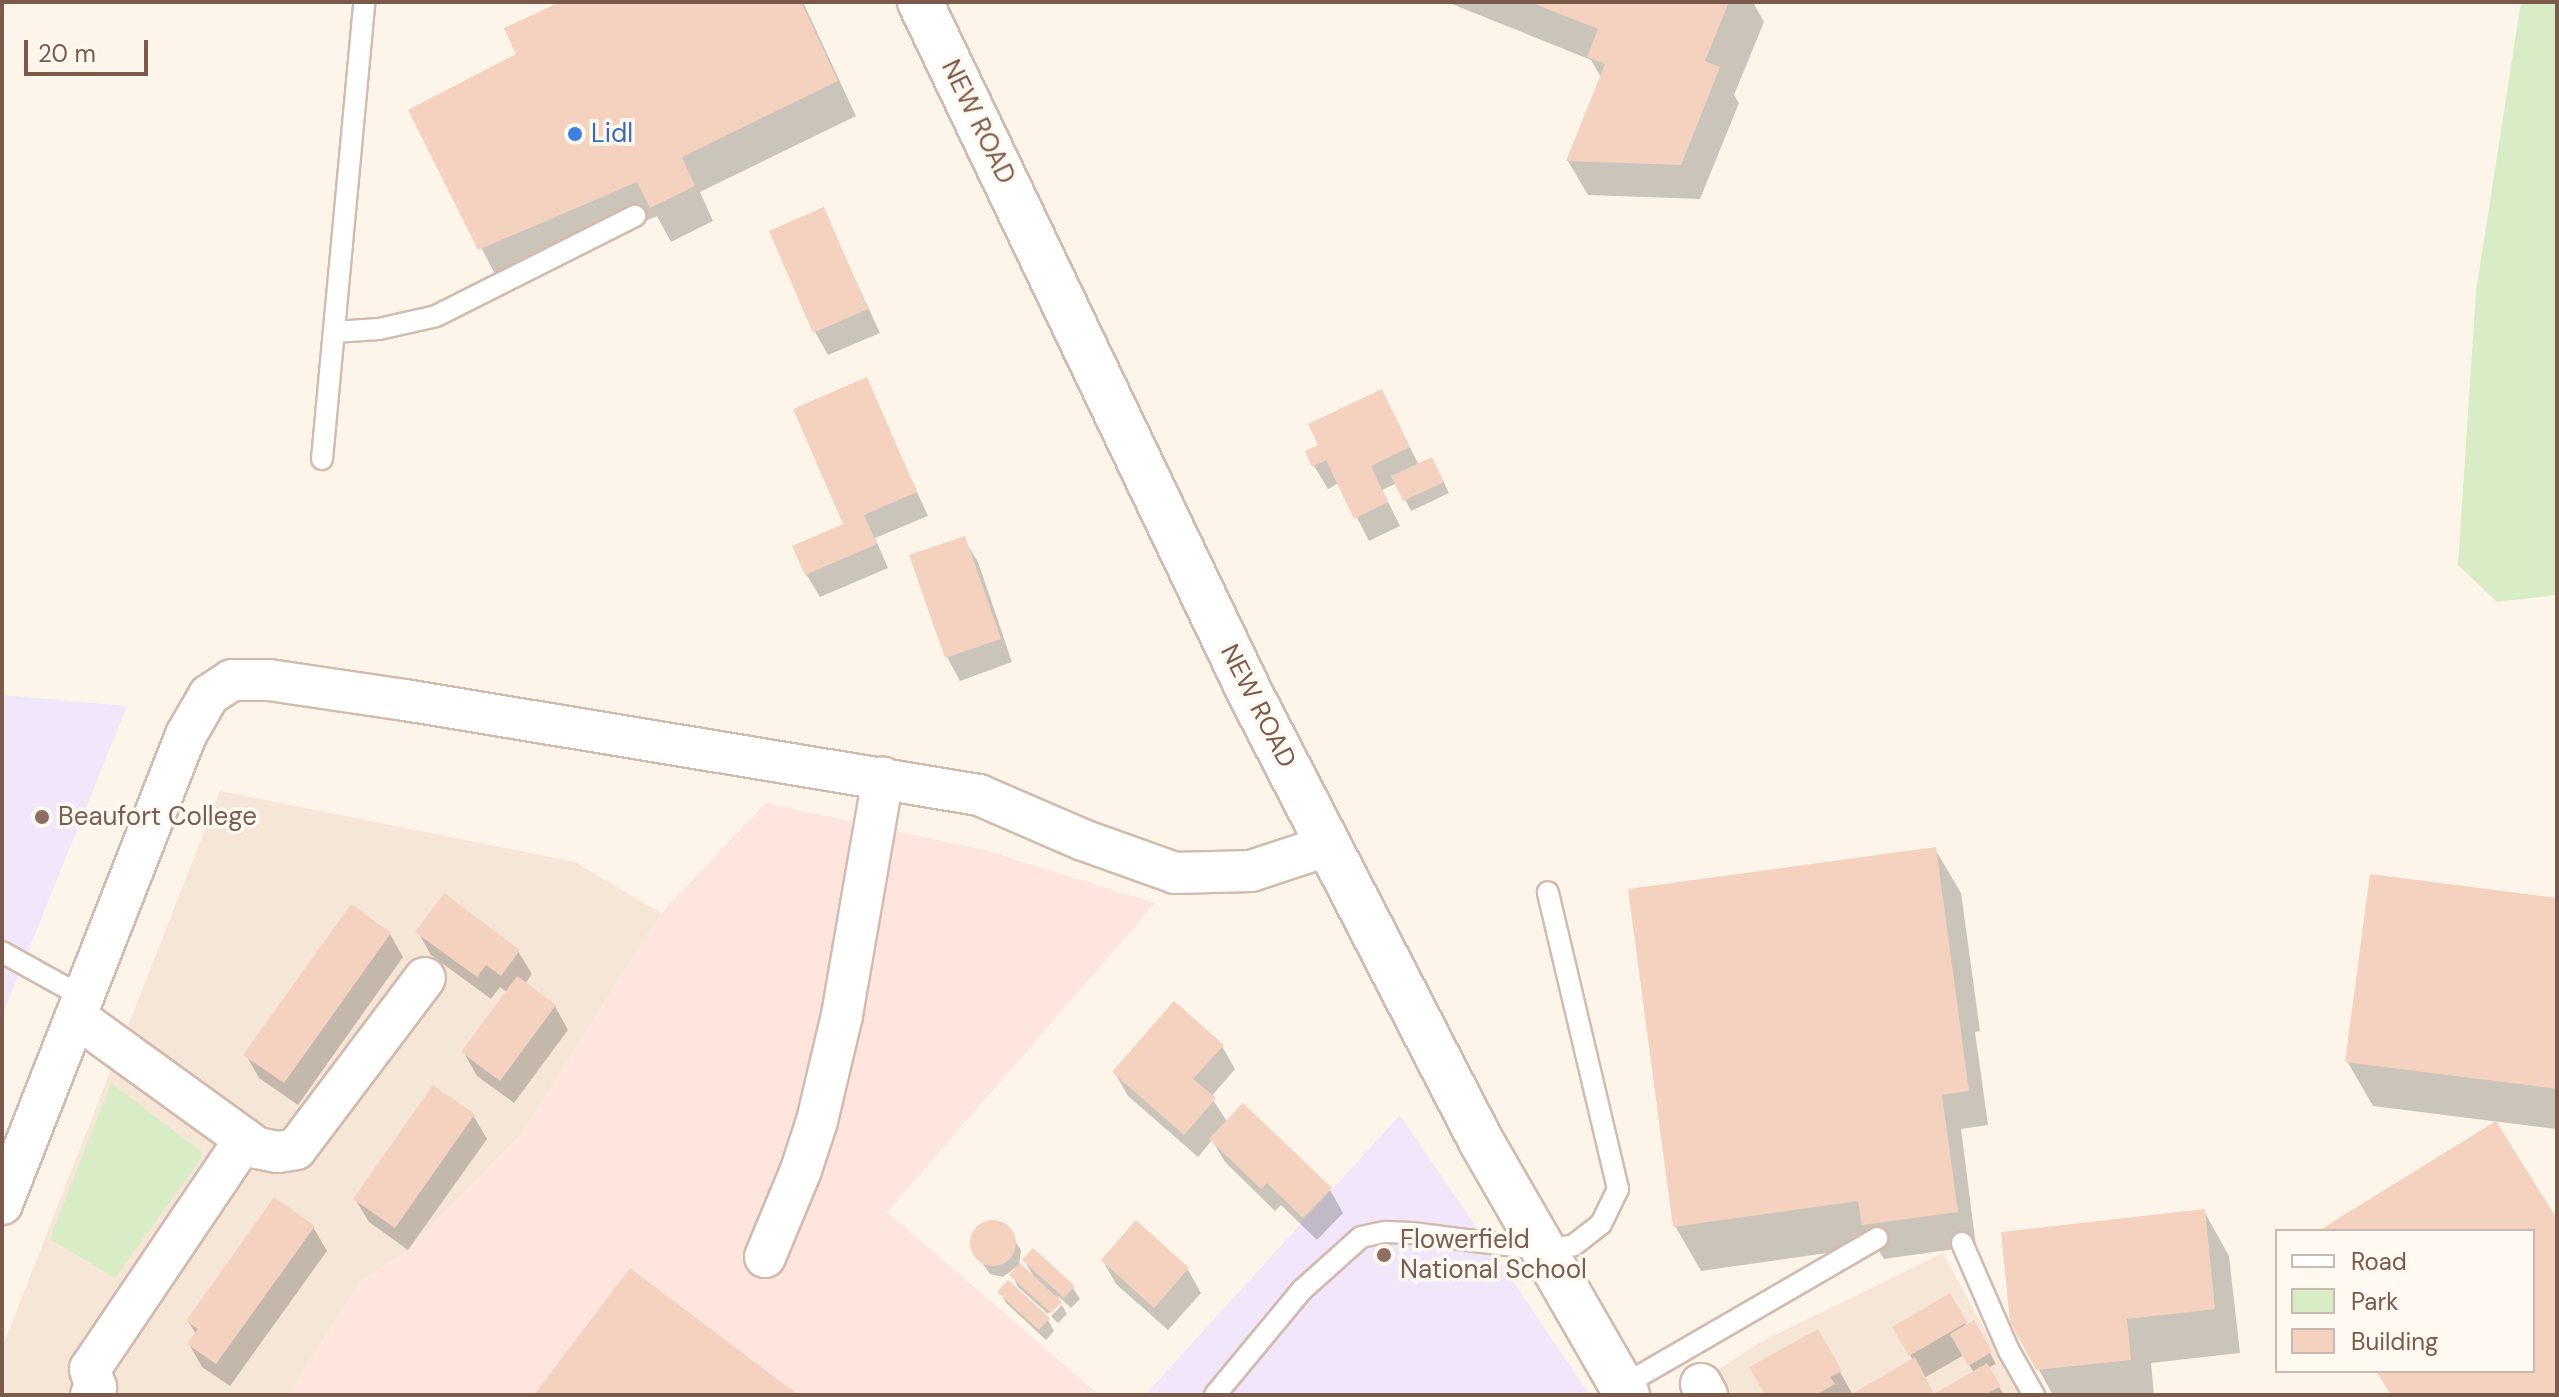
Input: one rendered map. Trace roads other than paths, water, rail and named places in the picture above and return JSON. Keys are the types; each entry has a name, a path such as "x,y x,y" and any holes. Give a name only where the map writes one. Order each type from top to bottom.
{"main road":[{"name":"NEW ROAD","path":"920,2 1250,693 1481,1141 1625,1390"}],"street":[{"path":"2,1204 186,735 209,695 232,680 269,680 375,695 979,795 1083,840 1175,873 1251,871 1330,845"},
{"path":"765,1257 801,1170 817,1121 842,1015 883,778"},
{"path":"80,1007 257,1148 278,1152 296,1149 425,978"},
{"path":"91,1395 96,1388 90,1369 245,1139"}],"lane":[{"path":"322,459 364,2"},
{"path":"334,332 379,329 436,316 635,216"},
{"path":"1215,1395 1302,1290 1361,1237 1385,1232 1412,1233 1544,1250 1574,1245 1601,1224 1618,1189 1548,892"},
{"path":"2,952 80,1007"},
{"path":"1625,1390 1877,1238"},
{"path":"1962,1243 2009,1351 2034,1395"}],"place":[{"name":"Lidl","path":"575,134"},
{"name":"Beaufort College","path":"42,817"},
{"name":"Flowerfield National School","path":"1384,1255"}]}
